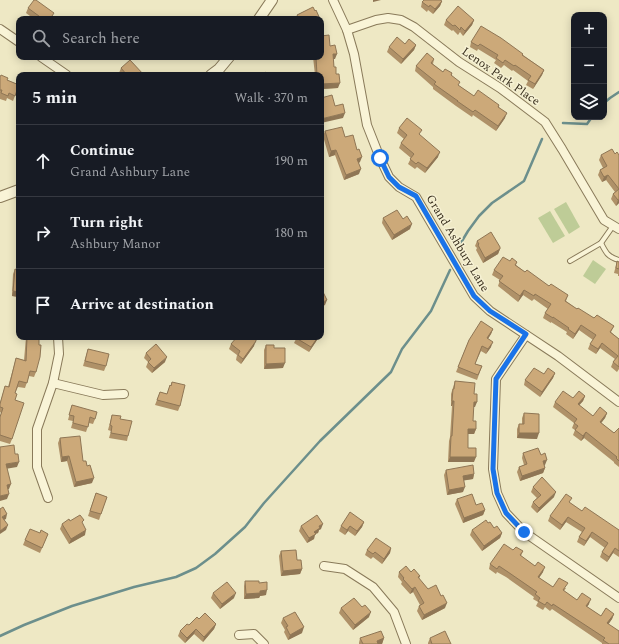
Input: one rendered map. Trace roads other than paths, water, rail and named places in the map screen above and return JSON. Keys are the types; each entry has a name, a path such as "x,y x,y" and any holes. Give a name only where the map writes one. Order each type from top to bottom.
{"street":[{"path":"260,16 272,0"},
{"name":"Grand Ashbury Lane","path":"333,0 347,30 354,54 367,125 389,177 399,187 416,196 474,296 490,311 558,356 619,402"},
{"name":"Lenox Park Place","path":"347,30 376,20 388,18 401,20 414,27 460,62 500,88 545,122 604,220 616,228"},
{"path":"0,29 16,40"},
{"path":"45,60 63,72"},
{"path":"215,72 226,60"},
{"path":"0,197 16,191"},
{"path":"526,334 496,379 493,469 497,493 506,513 524,532 619,598"},
{"path":"48,498 36,467 37,429 53,383 59,354 58,340"},
{"path":"53,383 103,395 124,394"},
{"path":"324,566 345,569 373,587 394,612 406,644"},
{"path":"239,635 254,634 264,644"}],"lane":[{"path":"570,261 602,243 616,228"},
{"path":"602,243 605,251 612,258 619,260"}],"waterway":[{"path":"607,100 619,92"},
{"path":"563,123 587,124 590,120"},
{"path":"459,246 479,216 492,203 524,181 542,139"},
{"path":"0,636 72,606 134,587 176,577 196,568 215,554 245,527 264,503 320,441 391,372 402,349 431,311 450,270"}]}
